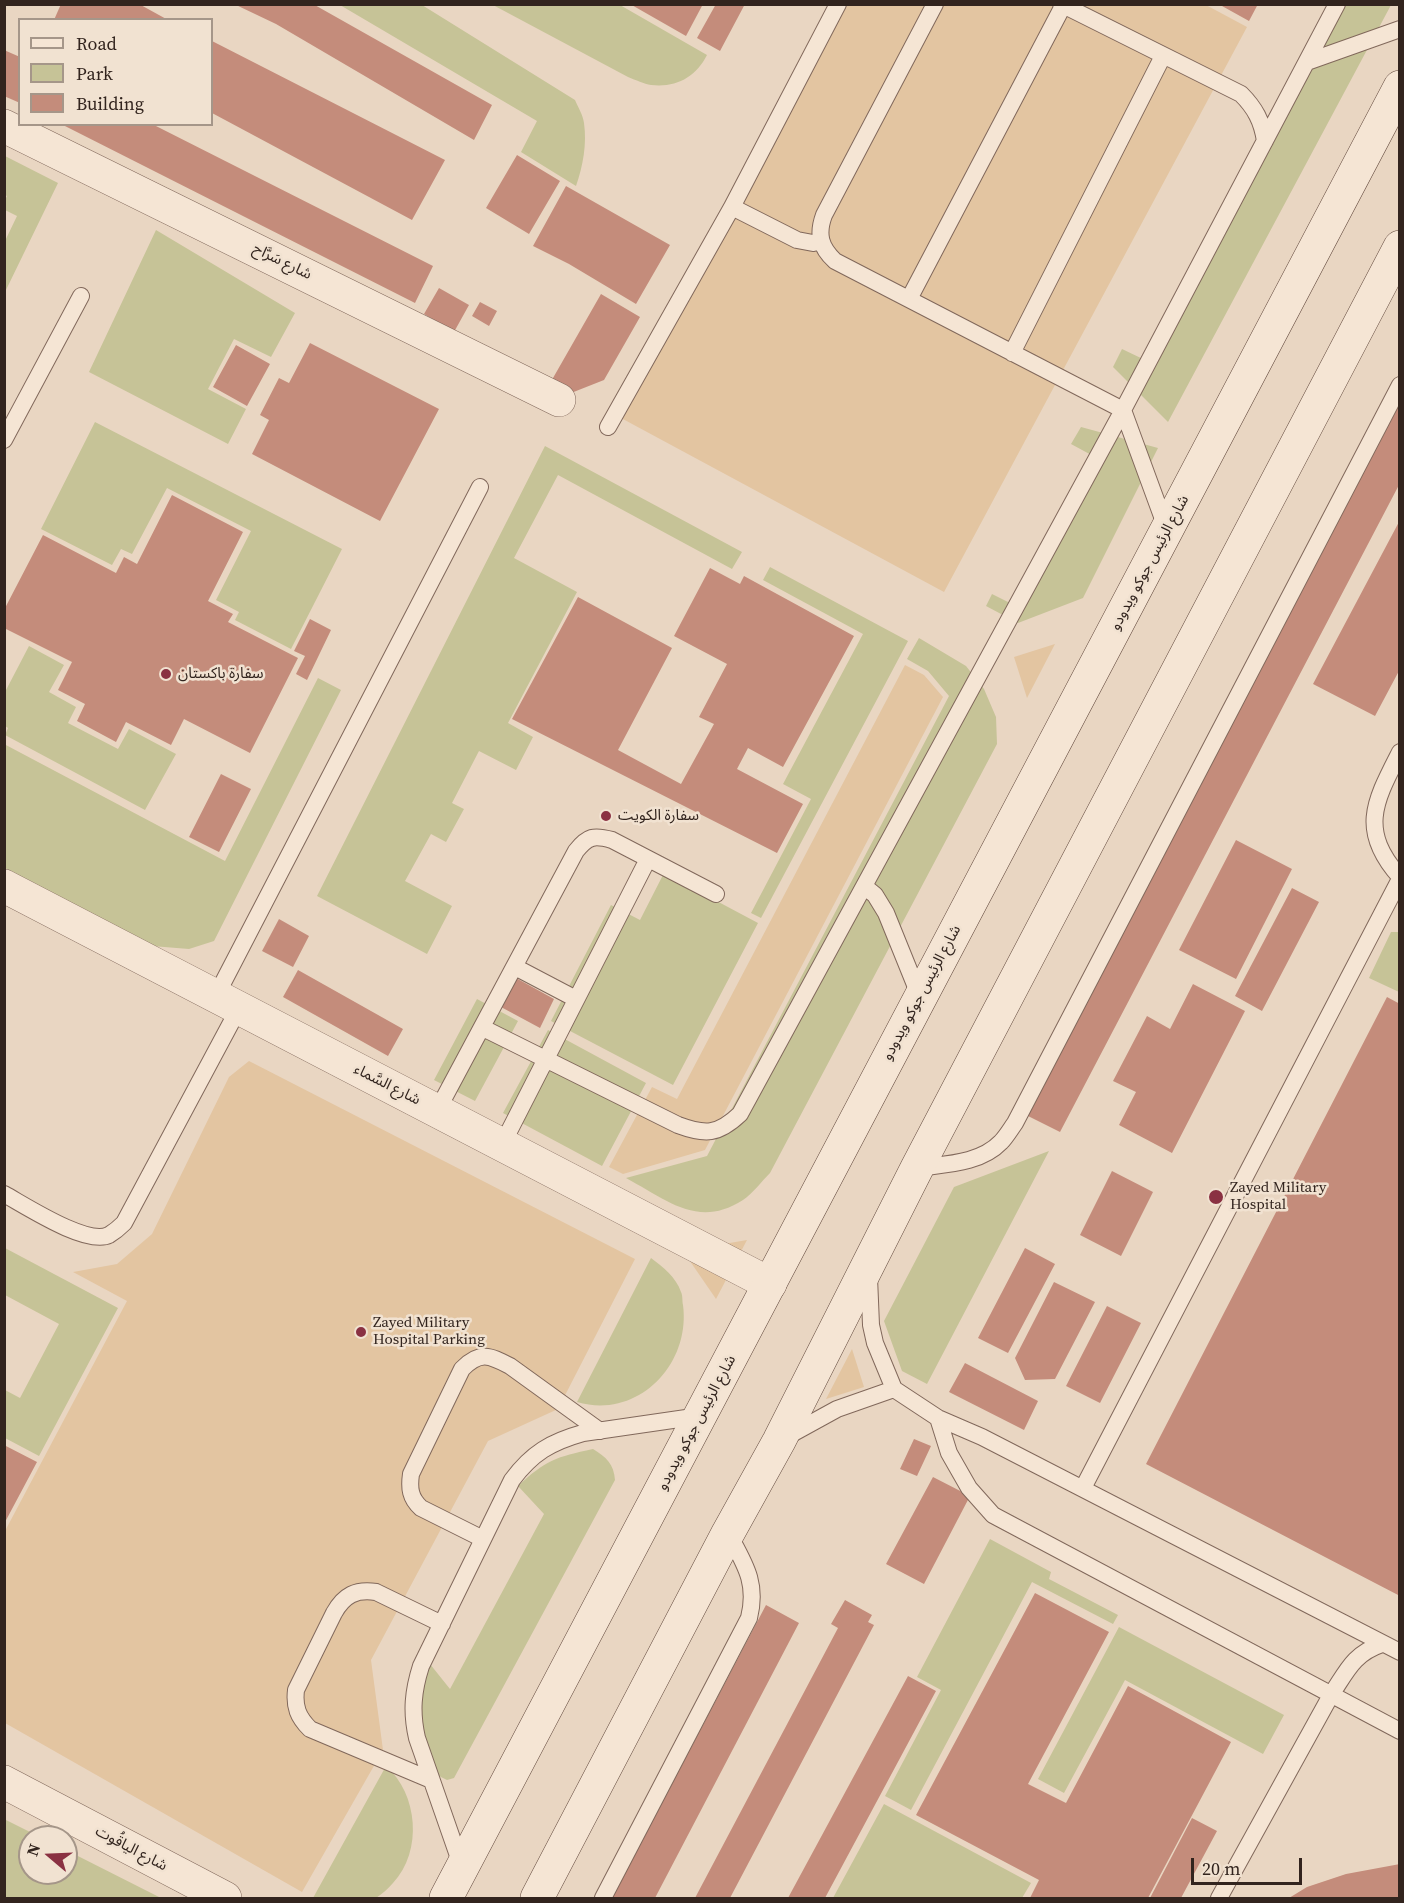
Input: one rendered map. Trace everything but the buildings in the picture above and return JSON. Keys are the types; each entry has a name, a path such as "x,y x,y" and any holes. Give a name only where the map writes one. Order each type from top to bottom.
{"street":[{"name":"شارع الرئيس جوكو ويدودو","path":"446,1899 1400,87"},
{"name":"شارع سَرَّاح","path":"4,126 559,399"},
{"path":"537,1899 728,1533 779,1441 917,1168 1400,248"},
{"name":"شارع السَّماء","path":"4,886 770,1284"},
{"name":"شارع الياقُوت","path":"4,1782 225,1899"}],"lane":[{"path":"608,426 732,207 838,4"},
{"path":"935,4 824,215 820,224 821,241 828,255 835,261 1123,410 1167,530"},
{"path":"483,1028 687,1128 712,1132 728,1126 740,1114 1123,410 1337,4"},
{"path":"909,299 1062,5 1241,94 1258,115 1265,141"},
{"path":"1307,62 1400,29"},
{"path":"1012,352 1163,56"},
{"path":"732,207 797,240 813,243 821,241"},
{"path":"4,440 81,296"},
{"path":"917,1168 965,1162 982,1155 1000,1143 1014,1123 1400,385"},
{"path":"4,1194 79,1234 93,1237 108,1236 124,1223 227,1002 480,487"},
{"path":"1083,1488 1400,878 1385,860 1375,838 1374,816 1380,790 1400,752"},
{"path":"437,1111 576,851 585,840 599,836 612,840 716,894"},
{"path":"502,1145 648,859"},
{"path":"864,886 875,895 886,913 920,997"},
{"path":"515,968 576,999"},
{"path":"868,1268 871,1325 882,1365 894,1389 938,1418 982,1437 1083,1488 1400,1652"},
{"path":"483,1539 421,1508 415,1503 409,1485 411,1474 462,1369 471,1360 485,1356 504,1363 600,1431"},
{"path":"779,1441 837,1409 894,1389"},
{"path":"462,1868 417,1738 412,1705 421,1666 512,1480 535,1455 549,1444 566,1437 700,1416"},
{"path":"938,1418 949,1453 969,1488 993,1515 1400,1731"},
{"path":"603,1899 749,1618 753,1602 752,1585 748,1570 728,1533"},
{"path":"431,1780 310,1729 301,1719 295,1701 296,1690 334,1613 339,1604 354,1592 365,1590 376,1592 442,1624"},
{"path":"1219,1899 1331,1695 1357,1657 1367,1649 1382,1644"}],"green space":[{"path":"340,5 422,5 575,100 582,114 585,131 585,147 576,186 521,152 537,121"},
{"path":"493,5 620,5 707,55 691,75 677,83 648,84 628,77"},
{"path":"1332,5 1391,5 1168,422 1113,367 1122,349 1145,360"},
{"path":"5,156 58,183 5,292 5,241 17,216 5,210 7,196 5,195"},
{"path":"156,230 295,313 271,357 234,339 208,389 246,409 228,444 89,372"},
{"path":"95,422 342,549 291,649 235,620 239,612 216,600 251,531 167,488 132,554 121,549 112,565 41,529"},
{"path":"1081,427 1158,448 1083,598 1018,623 986,606 992,594 1016,606 1095,457 1071,444"},
{"path":"545,446 742,552 732,569 558,475 514,558 577,592 508,723 533,737 516,770 479,751 452,803 464,809 446,842 431,834 405,881 452,906 427,954 317,896"},
{"path":"770,567 908,641 761,918 751,913 811,799 783,784 863,634 763,580"},
{"path":"919,638 966,666 984,689 996,717 997,744 770,1173 747,1197 727,1208 712,1212 697,1212 669,1202 626,1178 707,1156 949,696 928,671 907,659"},
{"path":"29,646 64,665 49,692 76,707 68,723 118,749 129,729 176,754 145,810 5,735 8,728 5,726 5,692"},
{"path":"318,678 341,690 214,941 189,949 152,946 5,868 4,744 225,861"},
{"path":"664,873 758,923 673,1085 551,1021 611,905 640,920"},
{"path":"1391,932 1399,932 1399,992 1369,978"},
{"path":"477,999 518,1021 475,1101 434,1080"},
{"path":"548,1030 646,1083 602,1166 503,1113"},
{"path":"1049,1151 927,1384 902,1371 884,1321 954,1187"},
{"path":"5,1248 118,1308 39,1456 5,1438 5,1390 20,1398 59,1324 5,1295"},
{"path":"651,1258 672,1277 682,1295 683,1327 678,1348 669,1367 655,1383 639,1395 620,1403 599,1405 577,1402"},
{"path":"593,1449 608,1462 615,1480 454,1778 447,1780 437,1775 415,1712 426,1659 450,1689 544,1514 518,1486 536,1470 552,1461"},
{"path":"990,1539 1051,1572 1049,1579 1118,1615 1113,1624 1032,1582 911,1810 885,1796 941,1690 917,1677"},
{"path":"1119,1627 1284,1715 1263,1754 1125,1680 1064,1793 1038,1779"},
{"path":"386,1766 397,1778 405,1792 413,1823 409,1855 403,1870 376,1898 313,1898"},
{"path":"884,1804 1031,1883 1022,1898 833,1898"},
{"path":"4,1819 18,1826 18,1885 78,1885 78,1856 161,1898 5,1898"}],"sand":[{"path":"843,5 1206,5 1247,27 944,592 621,418"},
{"path":"1055,644 1027,698 1014,657"},
{"path":"905,665 924,675 943,697 705,1150 623,1174 609,1167 652,1087 677,1099"},
{"name":"Zayed Military Hospital Parking","path":"249,1061 635,1259 558,1409 488,1441 371,1660 383,1750 302,1892 5,1723 5,1531 127,1301 73,1272 117,1264 152,1234 229,1077"},
{"path":"747,1240 716,1299 683,1251"},
{"path":"852,1349 864,1387 826,1399"}],"place":[{"name":"سفارة باكستان","path":"166,674"},
{"name":"سفارة الكويت","path":"606,816"},
{"name":"Zayed Military Hospital","path":"1216,1197"},
{"name":"Zayed Military Hospital Parking","path":"361,1332"}]}
